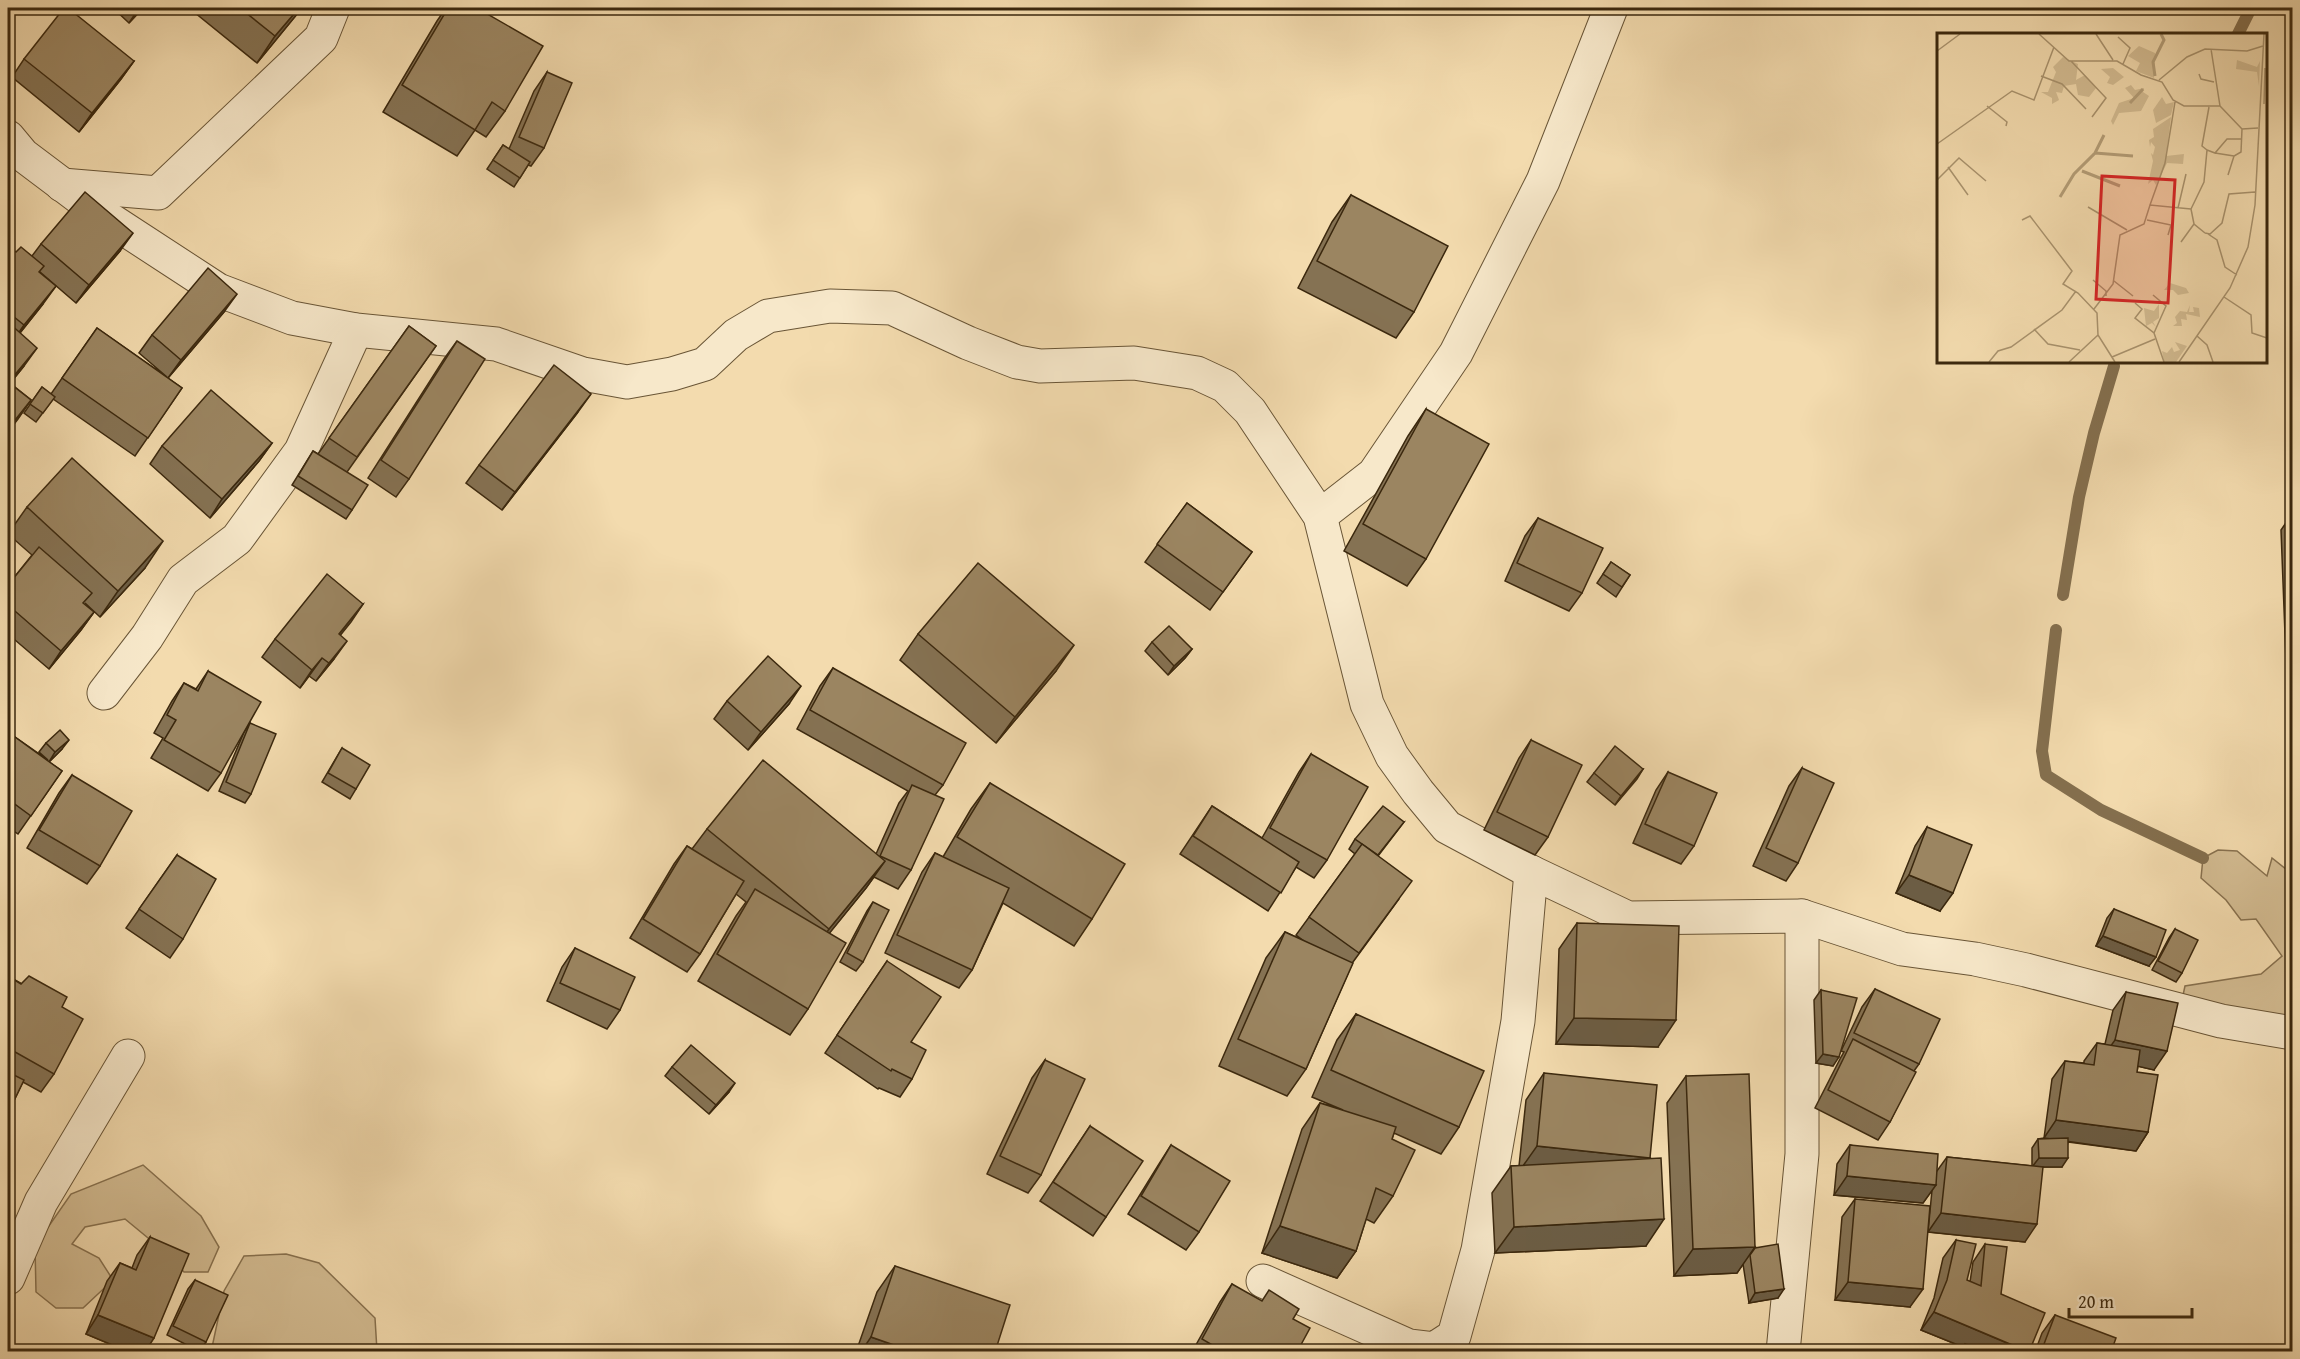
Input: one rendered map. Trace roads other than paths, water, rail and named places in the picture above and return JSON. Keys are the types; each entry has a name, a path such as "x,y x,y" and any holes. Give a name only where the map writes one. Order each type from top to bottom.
{"street":[{"path":"62,185 158,193 321,38 333,8"},
{"path":"1320,516 1374,474 1456,353 1543,181 1611,8"},
{"path":"8,137 23,155 100,213 218,290 292,318 356,330 496,344 583,374 627,382 672,374 705,364 736,335 768,316 830,306 892,308 968,343 1017,362 1041,366 1134,363 1197,373 1225,386 1250,411 1320,516 1367,704 1392,756 1447,827 1531,872 1628,918 1802,916 1902,949 1975,959 2221,1021 2292,1033"},
{"path":"104,693 147,637 183,580 237,539 302,451 356,330"},
{"path":"1263,1281 1409,1346 1434,1349 1454,1336 1478,1250 1518,1021 1531,872"},
{"path":"1783,1352 1802,1154 1802,916"},
{"path":"8,1278 41,1202 128,1056"}],"waterway":[{"path":"2238,33 2251,8"},
{"path":"2063,595 2079,497 2094,433 2114,366"},
{"path":"2056,630 2042,751 2046,775 2101,810 2203,858"}]}
